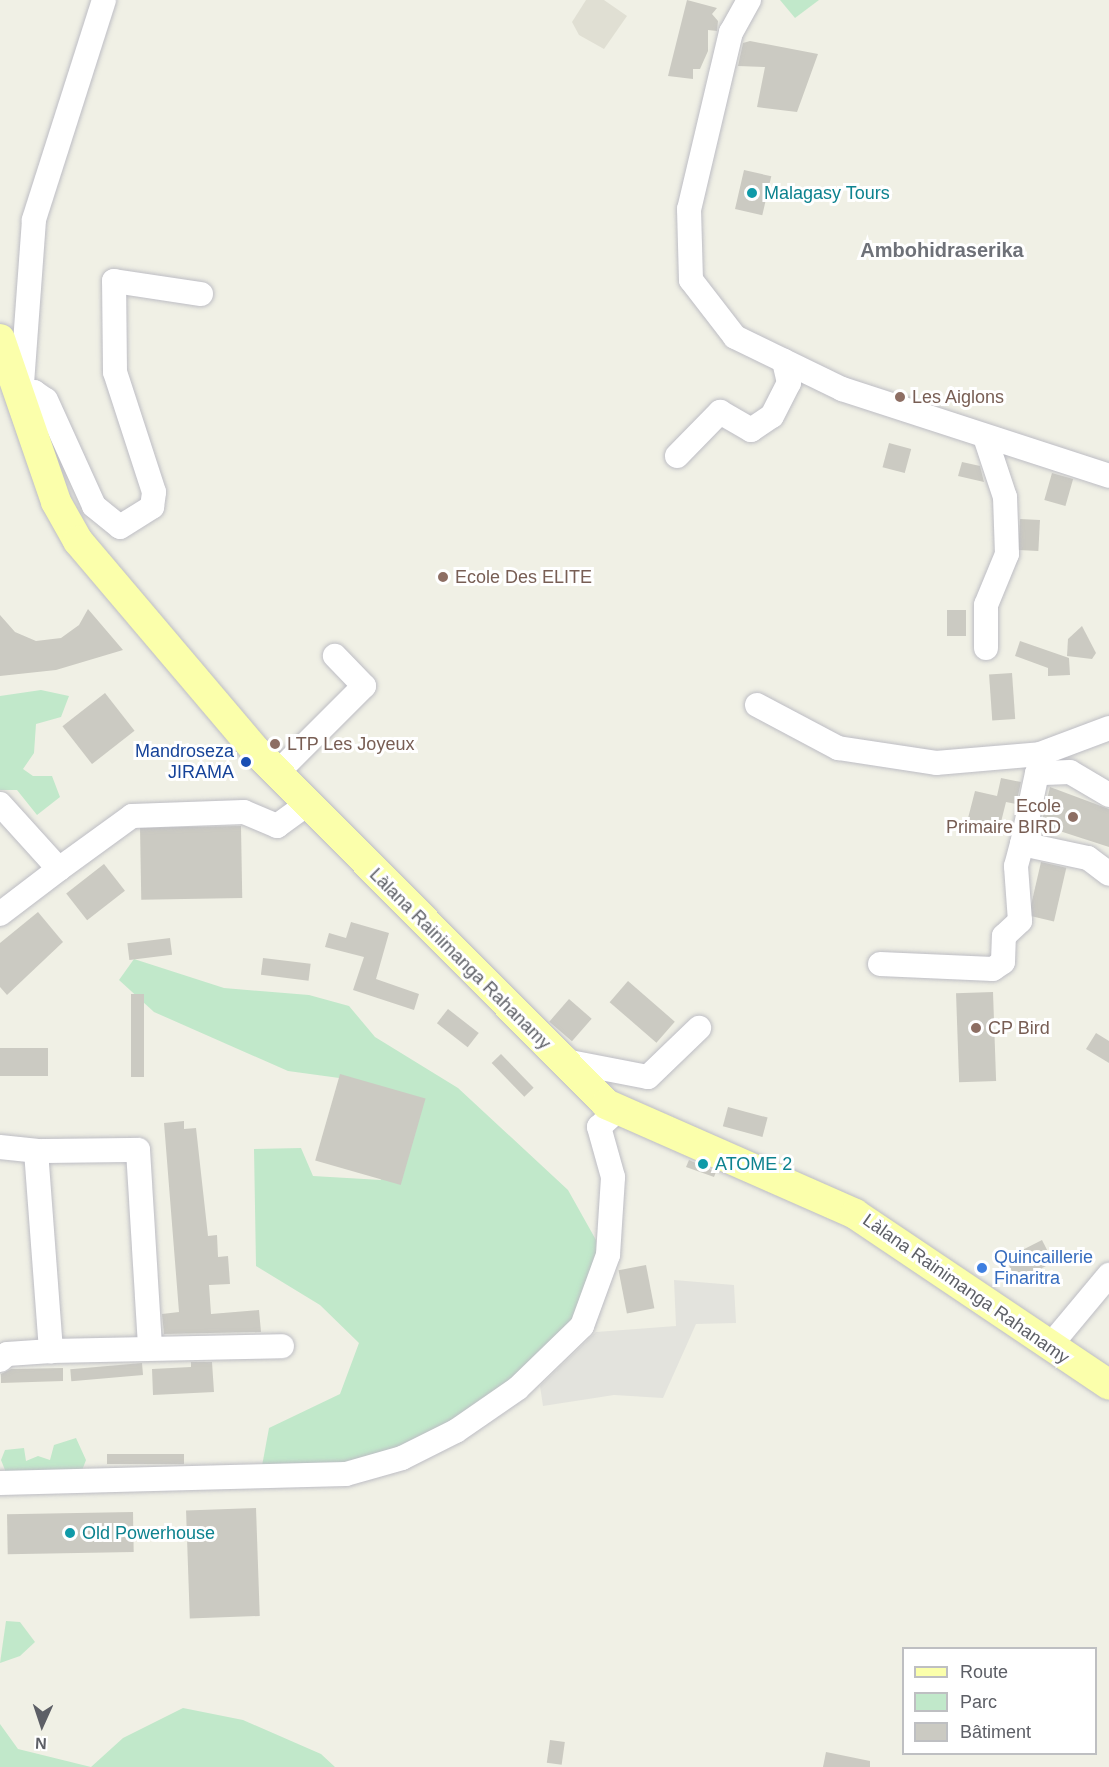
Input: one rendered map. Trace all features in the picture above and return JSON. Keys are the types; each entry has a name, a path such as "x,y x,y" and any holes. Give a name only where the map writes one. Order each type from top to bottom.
{"main road":[{"name":"Làlana Rainimanga Rahanamy","path":"0,339 56,502 78,541 277,773 505,1005 617,1111 855,1214 1049,1347 1109,1385"}],"street":[{"path":"21,399 34,220 104,0"},
{"path":"749,0 731,32 689,209 691,280 735,337 842,389 1109,476"},
{"path":"21,399 34,392 46,400 94,506 120,527 153,507 154,492 115,372 114,281 201,294"},
{"path":"676,456 720,412 750,430 772,416 789,383 784,361"},
{"path":"986,436 1005,497 1007,554 986,604 986,648"},
{"path":"277,773 363,686 335,656"},
{"path":"757,705 838,748 936,764 1040,753 1109,729"},
{"path":"880,964 993,969 1003,962 1004,936 1020,921 1016,866 1037,773 1070,772 1109,795"},
{"path":"0,804 59,869"},
{"path":"0,914 132,816 243,812 277,826 307,804"},
{"path":"1022,844 1088,858 1109,874"},
{"path":"505,1005 570,1062 648,1077 699,1028"},
{"path":"0,1483 346,1474 402,1458 456,1431 518,1388 582,1326 608,1255 613,1177 599,1127 617,1111"},
{"path":"0,1147 36,1151 138,1150 150,1347"},
{"path":"36,1151 51,1351"},
{"path":"1049,1347 1109,1275"},
{"path":"0,1360 7,1354 51,1351 150,1347 282,1346"}],"shaded area":[{"path":"586,0 604,0 627,16 604,49 579,35 572,22"},
{"path":"674,1280 734,1285 736,1323 696,1324 663,1398 614,1395 543,1406 540,1386 596,1332 676,1326"}],"green space":[{"path":"780,0 819,0 795,18"},
{"path":"41,690 69,696 61,717 36,724 34,753 23,769 33,776 52,776 60,797 37,815 17,790 0,790 0,696"},
{"path":"134,959 224,988 309,995 349,1006 375,1037 458,1088 568,1190 596,1240 596,1292 583,1317 488,1404 396,1463 262,1466 269,1428 340,1394 359,1343 320,1305 256,1266 254,1149 301,1148 313,1176 381,1180 354,1080 288,1071 154,1012 119,980"},
{"path":"76,1438 86,1460 81,1473 9,1480 1,1460 5,1450 24,1448 26,1461 38,1456 50,1460 54,1445"},
{"path":"6,1621 20,1622 35,1642 20,1656 0,1663"},
{"path":"183,1708 243,1720 321,1754 335,1767 91,1767 123,1738"},
{"path":"0,1724 18,1749 91,1767 0,1767"}],"building":[{"path":"687,0 717,8 712,14 718,21 717,31 708,30 708,51 700,69 693,69 693,79 668,76"},
{"path":"750,41 818,54 797,112 757,107 765,67 738,66 743,43"},
{"name":"Malagasy Tours","path":"744,170 771,176 762,215 735,209"},
{"path":"889,443 911,449 905,473 883,467"},
{"path":"962,462 980,466 984,482 958,476"},
{"path":"1052,473 1073,479 1065,506 1044,500"},
{"path":"1020,519 1040,520 1038,551 1018,550"},
{"path":"88,609 123,650 56,670 0,676 0,615 15,632 36,641 61,638 79,625"},
{"path":"947,610 966,610 966,636 947,636"},
{"path":"1082,626 1096,653 1092,659 1067,656 1068,639"},
{"path":"1020,641 1069,658 1070,675 1048,676 1048,668 1015,656"},
{"path":"1012,673 1015,719 992,720 989,675"},
{"path":"105,693 135,731 92,764 62,726"},
{"path":"1001,778 1021,782 1016,804 1006,802 998,834 966,826 975,791 997,796"},
{"path":"1050,787 1109,809 1109,847 1041,825"},
{"path":"241,826 242,898 141,900 140,828"},
{"path":"1041,862 1066,868 1054,921 1029,916"},
{"path":"104,864 125,891 87,920 66,894"},
{"path":"38,912 63,942 7,995 0,987 0,943"},
{"path":"351,922 389,933 376,979 419,994 414,1010 353,990 364,957 325,947 329,933 346,938"},
{"path":"170,938 172,955 129,960 127,943"},
{"path":"263,958 311,964 309,981 261,975"},
{"path":"628,981 675,1022 656,1043 610,1002"},
{"path":"993,992 996,1081 959,1082 956,993"},
{"path":"131,994 144,994 144,1077 131,1077"},
{"path":"569,999 592,1019 572,1041 549,1022"},
{"path":"448,1009 479,1033 468,1047 437,1023"},
{"path":"1096,1033 1109,1041 1109,1063 1086,1049"},
{"path":"0,1048 48,1048 48,1076 0,1076"},
{"path":"501,1054 534,1088 524,1097 492,1063"},
{"path":"340,1074 426,1099 401,1185 315,1161"},
{"path":"728,1107 768,1118 762,1137 723,1126"},
{"path":"184,1121 184,1129 196,1128 208,1236 217,1235 218,1257 228,1256 230,1284 209,1285 211,1314 259,1310 261,1332 164,1334 162,1314 179,1312 164,1123"},
{"path":"689,1160 716,1172 714,1177 686,1167"},
{"path":"1042,1240 1053,1262 1017,1281 1005,1259"},
{"path":"646,1265 654,1308 627,1314 619,1270"},
{"path":"191,1362 212,1362 214,1392 153,1395 152,1369 191,1367"},
{"path":"142,1363 143,1375 71,1381 70,1369"},
{"path":"63,1368 63,1381 1,1383 1,1374 11,1369"},
{"path":"107,1454 184,1454 184,1464 107,1464"},
{"path":"256,1508 260,1616 190,1618 186,1510"},
{"name":"Old Powerhouse","path":"133,1512 134,1552 8,1554 7,1514"},
{"path":"550,1740 565,1742 562,1765 547,1763"},
{"path":"826,1752 870,1761 870,1767 823,1767"}],"place":[{"name":"Malagasy Tours","path":"752,193"},
{"name":"Les Aiglons","path":"900,397"},
{"name":"Ecole Des ELITE","path":"443,577"},
{"name":"LTP Les Joyeux","path":"275,744"},
{"name":"Mandroseza JIRAMA","path":"246,762"},
{"name":"Ecole Primaire BIRD","path":"1073,817"},
{"name":"CP Bird","path":"976,1028"},
{"name":"ATOME 2","path":"703,1164"},
{"name":"Quincaillerie Finaritra","path":"982,1268"},
{"name":"Old Powerhouse","path":"70,1533"}],"district":[{"name":"Ambohidraserika","path":"942,250"}]}
